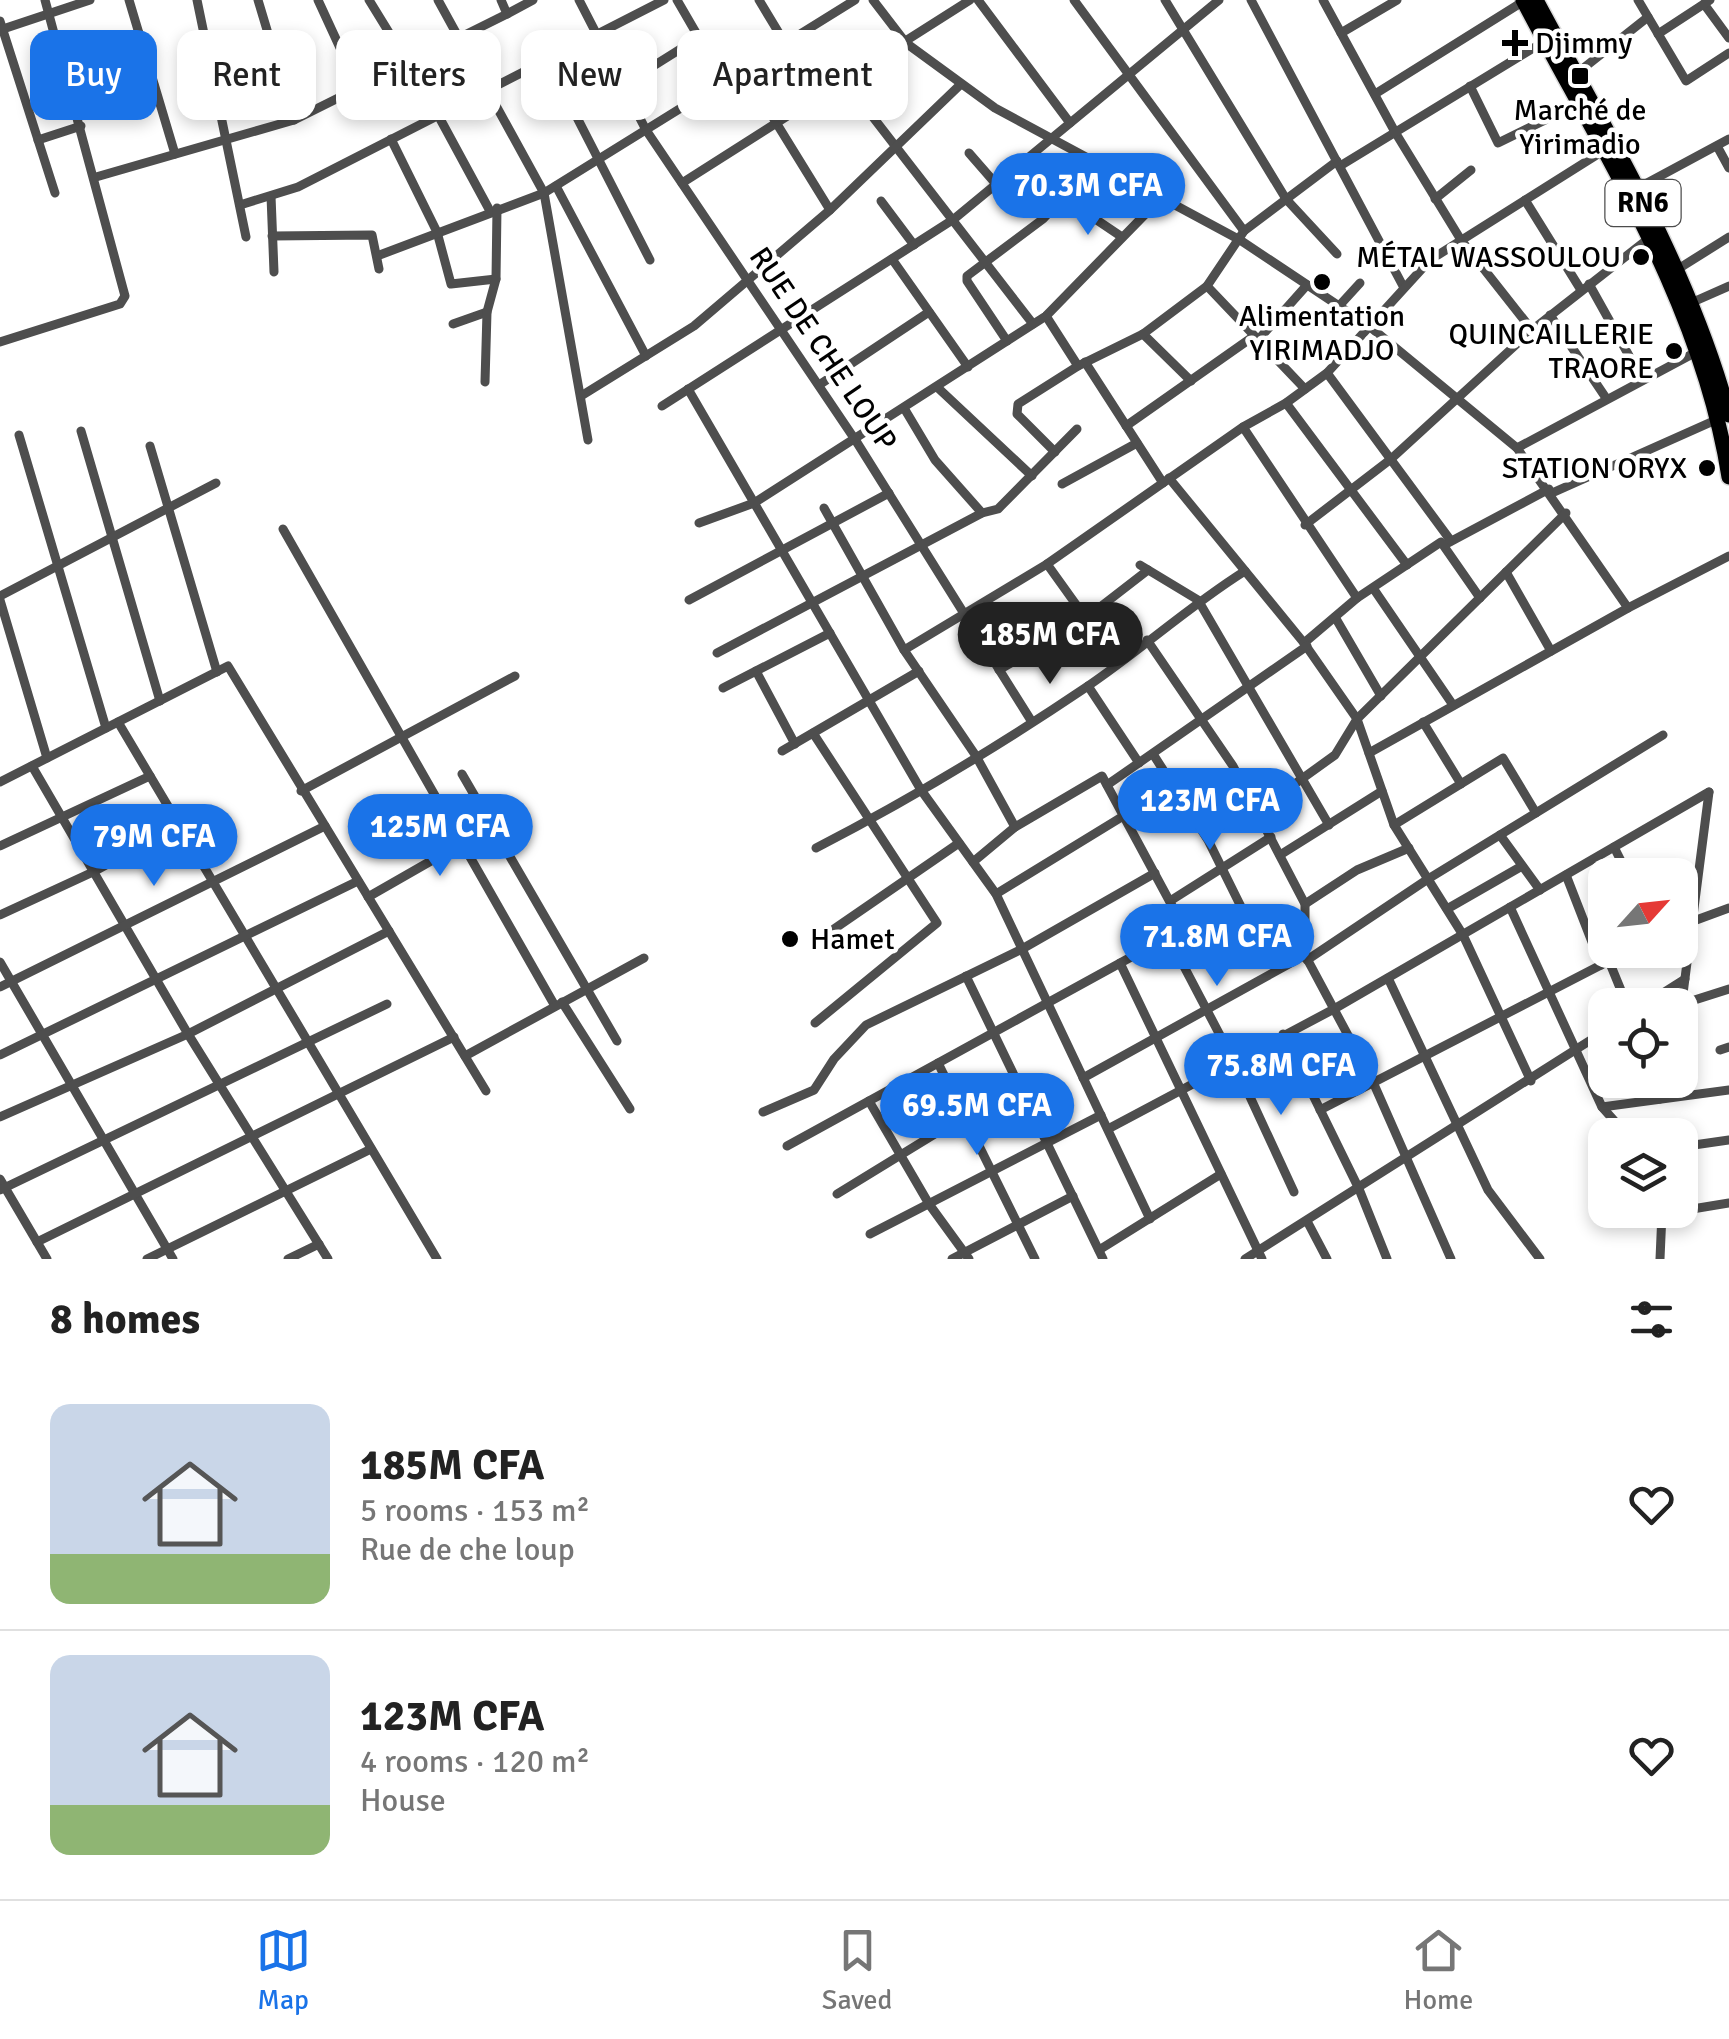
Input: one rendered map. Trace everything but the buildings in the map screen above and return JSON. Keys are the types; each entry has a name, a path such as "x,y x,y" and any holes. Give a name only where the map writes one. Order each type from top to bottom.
{"highway":[{"name":"RN6","path":"1536,0 1693,302 1724,417 1729,477"},
{"name":"RN6","path":"1524,1 1648,239 1724,417"}],"street":[{"path":"44,0 53,30"},
{"path":"55,193 1,27 90,0"},
{"path":"129,0 138,30"},
{"path":"197,0 246,237"},
{"path":"258,0 267,30"},
{"path":"318,0 336,39"},
{"path":"369,0 387,30"},
{"path":"438,0 455,30"},
{"path":"500,0 507,14"},
{"path":"474,30 533,0"},
{"name":"RUE DE CHE LOUP","path":"580,0 595,30"},
{"path":"605,30 664,0"},
{"path":"676,0 693,30"},
{"path":"759,0 777,30"},
{"path":"806,30 855,0"},
{"path":"873,0 896,30"},
{"path":"908,42 970,0"},
{"path":"978,0 1070,123"},
{"path":"1074,0 1242,236"},
{"path":"1165,0 1286,200 1337,254"},
{"path":"662,406 954,219 1219,0"},
{"path":"1251,0 1403,286"},
{"path":"1322,0 1461,240 1532,330"},
{"path":"1328,11 1340,0"},
{"path":"1341,33 1397,0"},
{"path":"1638,0 1686,82 1729,53"},
{"path":"1376,94 1524,1"},
{"path":"1658,34 1707,2 1729,38"},
{"path":"1576,74 1648,17"},
{"path":"1056,452 1016,408 1082,364 1143,334 1206,286 1242,236 1338,164 1545,42"},
{"path":"908,44 995,108 1242,236 1369,326 1517,448 1551,491 1628,608"},
{"path":"581,396 694,326 830,210 961,84"},
{"path":"1470,86 1498,143 1578,104"},
{"path":"157,95 175,154"},
{"path":"377,256 544,193 677,111"},
{"path":"501,114 544,193 588,440"},
{"path":"0,342 124,301 80,120"},
{"path":"96,177 294,120"},
{"path":"240,206 298,187 428,120"},
{"path":"441,120 494,210 496,279 486,312 484,382"},
{"path":"578,120 650,260"},
{"name":"RUE DE CHE LOUP","path":"641,120 856,441 1032,722"},
{"path":"776,120 830,210"},
{"path":"682,182 783,120"},
{"path":"876,120 1033,324"},
{"path":"38,140 81,126"},
{"path":"391,139 438,232 451,284 496,279"},
{"path":"1636,189 1729,139"},
{"path":"1717,146 1729,168"},
{"path":"904,650 1047,564 1243,427 1286,403 1327,373 1430,260 1603,151"},
{"path":"968,154 996,184"},
{"path":"1007,341 966,281 972,272 1043,219 1096,162"},
{"path":"1435,198 1470,170"},
{"path":"556,186 646,356"},
{"path":"270,196 274,272"},
{"path":"699,523 754,503 1046,316 1162,197"},
{"path":"881,200 914,245"},
{"path":"1525,200 1642,379"},
{"path":"1076,206 1122,238"},
{"path":"272,236 372,235 379,269"},
{"path":"1678,269 1729,237"},
{"path":"1305,525 1390,459 1532,330 1648,239"},
{"path":"892,259 968,366"},
{"path":"1339,306 1360,283"},
{"path":"1126,426 1256,338 1308,285"},
{"path":"1206,286 1305,389"},
{"path":"1693,302 1729,286"},
{"path":"453,324 486,312"},
{"path":"819,386 929,312"},
{"path":"1550,315 1606,398"},
{"path":"1046,316 1166,481 1306,644 1357,719 1394,824 1463,934 1532,1081"},
{"path":"1143,334 1190,381"},
{"path":"1517,448 1698,351"},
{"path":"1327,373 1448,544 1480,598"},
{"path":"937,387 1032,476"},
{"path":"688,389 921,790 996,894 1150,1219"},
{"path":"1286,403 1407,564"},
{"path":"904,408 935,460 982,513"},
{"path":"1107,785 1249,688 1358,598 1441,542 1448,544 1551,491 1724,417"},
{"path":"1243,427 1305,525 1358,598"},
{"path":"717,653 1004,505 1077,429"},
{"path":"81,431 160,701"},
{"path":"19,435 106,728"},
{"path":"1062,484 1137,443"},
{"path":"150,446 217,672"},
{"path":"48,758 0,598 216,483"},
{"path":"689,600 889,493"},
{"path":"824,508 904,650 976,756 1015,828"},
{"path":"1257,811 1335,754 1357,719 1566,513"},
{"path":"283,529 462,844 559,1004 630,1109"},
{"path":"1369,753 1729,556"},
{"path":"1047,564 1118,663"},
{"path":"1000,670 1086,618 1144,568 1198,600 1329,825"},
{"path":"816,848 921,790 1088,686 1198,600 1245,571"},
{"path":"1506,572 1551,651"},
{"path":"1372,588 1453,706"},
{"path":"1335,617 1381,696"},
{"path":"723,688 830,632"},
{"path":"0,644 12,638"},
{"path":"1147,640 1233,766 1305,904 1306,957 1373,1082 1451,1259"},
{"path":"0,782 228,666 486,1091"},
{"path":"782,751 919,670"},
{"path":"756,671 795,744"},
{"path":"301,790 516,676"},
{"path":"1088,686 1139,763"},
{"path":"118,722 437,1259"},
{"path":"1423,722 1460,784"},
{"path":"813,733 937,923 815,1023"},
{"path":"1083,1078 1306,957 1663,735"},
{"path":"1153,754 1222,868 1252,929"},
{"path":"1394,824 1503,758 1536,813"},
{"path":"32,766 188,1034 328,1259"},
{"path":"462,774 617,1041"},
{"path":"0,846 150,776"},
{"path":"787,1146 1184,928 1102,776 1015,828 973,862"},
{"path":"1280,855 1382,791"},
{"path":"1108,1129 1334,1009 1708,792 1698,872"},
{"path":"996,894 1124,815"},
{"path":"0,915 93,872 180,825"},
{"path":"0,987 325,826"},
{"path":"368,898 492,826"},
{"path":"1500,835 1540,890"},
{"path":"1170,901 1270,838"},
{"path":"834,929 959,842"},
{"path":"1614,847 1620,858"},
{"path":"1305,904 1357,870 1409,848"},
{"path":"1447,909 1522,866"},
{"path":"763,1112 814,1090 834,1059 866,1026 1022,949 1155,873"},
{"path":"1566,874 1588,924"},
{"path":"0,1055 358,881"},
{"path":"1510,907 1602,1107 1612,1118"},
{"path":"1698,918 1729,908"},
{"path":"0,1117 188,1034 389,932"},
{"path":"1168,936 1234,1060 1294,1192"},
{"path":"465,1056 644,958"},
{"path":"0,962 173,1259"},
{"path":"1120,963 1260,1255"},
{"path":"1320,1110 1595,968"},
{"path":"1684,988 1686,968"},
{"path":"966,976 1101,1254 1221,1174"},
{"path":"1388,978 1488,1190 1540,1259"},
{"path":"1670,988 1685,978"},
{"path":"1698,999 1729,990"},
{"path":"46,1259 2,1185 387,1004"},
{"path":"1283,1034 1358,1189 1387,1259"},
{"path":"37,1242 454,1038"},
{"path":"1245,1259 1260,1255 1588,1044"},
{"path":"938,1063 1035,1259"},
{"path":"837,1194 1018,1083"},
{"path":"1602,1107 1729,1090"},
{"path":"869,1101 929,1204 967,1256"},
{"path":"870,1234 1101,1115"},
{"path":"1698,1144 1729,1140"},
{"path":"147,1259 372,1149"},
{"path":"952,1259 967,1256 1073,1196"},
{"path":"1698,1207 1729,1203"},
{"path":"1308,1221 1327,1259"},
{"path":"1660,1259 1661,1228"},
{"path":"288,1259 319,1244"}],"place":[{"name":"Djimmy","path":"1515,43"},
{"name":"Marché de Yirimadio","path":"1580,76"},
{"name":"MÉTAL WASSOULOU","path":"1641,257"},
{"name":"Alimentation YIRIMADJO","path":"1322,282"},
{"name":"QUINCAILLERIE TRAORE","path":"1674,351"},
{"name":"STATION ORYX","path":"1707,468"},
{"name":"Hamet","path":"790,939"}]}
